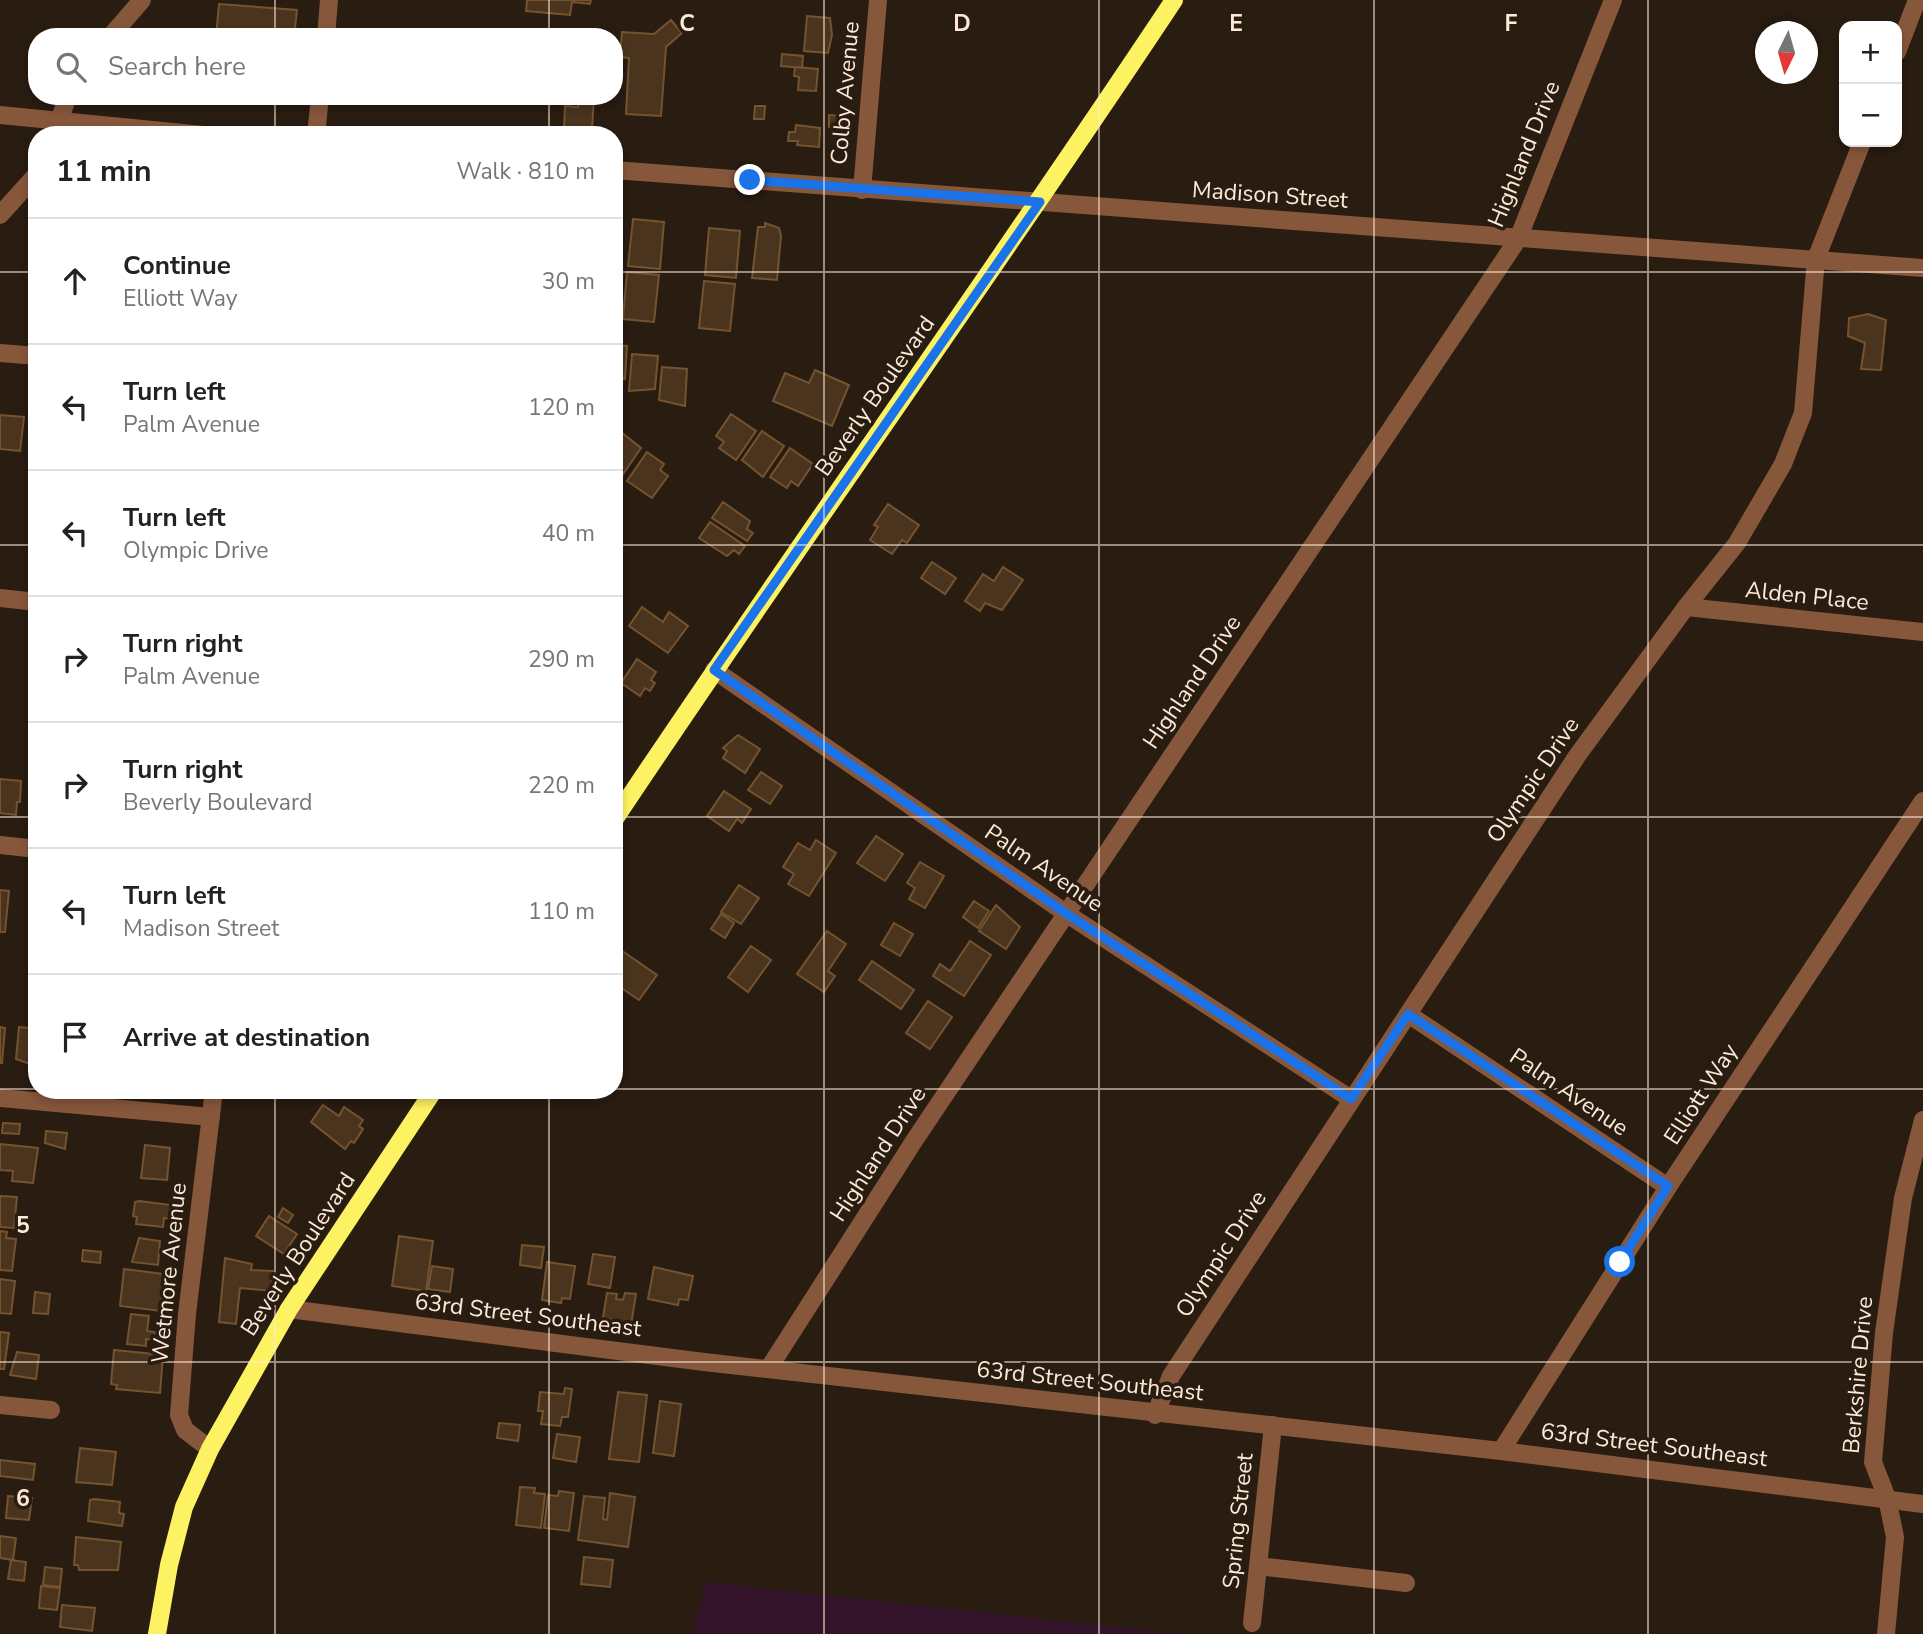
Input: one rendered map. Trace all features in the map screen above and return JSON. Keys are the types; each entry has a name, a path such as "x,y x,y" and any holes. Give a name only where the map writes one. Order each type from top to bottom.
{"main road":[{"name":"Beverly Boulevard","path":"623,806 714,670 1040,202 1174,0"},
{"name":"Beverly Boulevard","path":"209,1449 289,1309 428,1099"},
{"path":"157,1634 169,1565 184,1507 209,1449"}],"street":[{"path":"118,28 142,0"},
{"path":"327,28 329,0"},
{"name":"Colby Avenue","path":"862,190 878,0"},
{"name":"Highland Drive","path":"769,1368 914,1141 1518,239 1613,0"},
{"path":"1902,39 1917,0"},
{"path":"58,126 65,105"},
{"path":"317,126 319,105"},
{"path":"0,115 48,126"},
{"name":"Olympic Drive","path":"1156,1415 1171,1376 1577,756 1686,607 1737,543 1783,464 1803,413 1816,259 1860,147"},
{"name":"Madison Street","path":"623,171 1923,268"},
{"path":"0,215 28,184"},
{"path":"0,353 28,355"},
{"path":"0,598 28,600"},
{"name":"Alden Place","path":"1686,607 1923,632"},
{"name":"Palm Avenue","path":"714,670 1067,914 1351,1099"},
{"name":"Elliott Way","path":"1501,1451 1668,1186 1923,801"},
{"path":"0,845 28,848"},
{"name":"Palm Avenue","path":"1408,1014 1668,1186"},
{"path":"0,1098 211,1117"},
{"name":"Wetmore Avenue","path":"209,1449 185,1430 179,1415 187,1314 213,1099"},
{"name":"Berkshire Drive","path":"1886,1634 1895,1537 1887,1498 1872,1462 1884,1333 1903,1198 1923,1120"},
{"name":"63rd Street Southeast","path":"289,1309 622,1352 1156,1415 1273,1425 1501,1451 1923,1504"},
{"path":"0,1405 51,1410"},
{"name":"Spring Street","path":"1252,1623 1273,1425"},
{"path":"1258,1566 1406,1583"}],"shaded area":[{"path":"706,1582 1180,1634 692,1634"}],"building":[{"path":"527,0 591,0 590,4 572,2 570,15 526,11"},
{"path":"219,4 297,10 295,28 217,28"},
{"path":"807,16 830,18 832,35 828,53 804,51"},
{"path":"671,20 682,33 666,47 661,116 626,114 629,58 623,57 623,32 654,34"},
{"path":"782,54 803,56 802,68 781,66"},
{"path":"795,67 818,69 816,91 798,90 799,77 794,76"},
{"path":"593,105 592,126 564,126 565,106"},
{"path":"755,106 765,106 764,119 754,119"},
{"path":"829,115 841,116 840,128 829,127"},
{"path":"796,125 820,128 819,147 797,145 798,141 788,141 789,132 795,132"},
{"path":"633,219 664,222 660,269 628,266"},
{"path":"765,223 779,228 781,236 777,280 752,278 758,227 765,227"},
{"path":"709,228 740,231 736,278 705,275"},
{"path":"627,272 659,275 654,322 623,319"},
{"path":"704,281 735,284 730,331 699,328"},
{"path":"1868,314 1886,320 1881,370 1861,369 1865,343 1848,336 1849,318"},
{"path":"623,346 627,346 623,379"},
{"path":"632,354 658,356 655,389 629,391"},
{"path":"662,367 687,369 685,406 659,400"},
{"path":"815,370 849,385 832,426 773,401 785,373 809,383"},
{"path":"731,414 756,431 736,460 719,448 724,442 716,436"},
{"path":"0,415 24,417 20,451 0,449"},
{"path":"762,431 784,446 763,477 742,460"},
{"path":"623,434 641,448 623,474"},
{"path":"790,448 813,464 798,486 791,481 787,488 770,477"},
{"path":"647,452 664,464 660,470 668,476 652,498 627,481"},
{"path":"723,502 750,521 747,529 753,533 747,541 712,518"},
{"path":"888,504 919,525 907,543 902,540 892,554 870,540 878,527 874,525"},
{"path":"710,522 745,546 739,554 734,550 727,556 699,538"},
{"path":"932,562 956,578 945,594 921,578"},
{"path":"1003,567 1023,580 1002,610 985,603 980,611 965,601 983,574 994,581"},
{"path":"642,607 663,622 669,612 688,626 668,653 629,626"},
{"path":"637,659 656,672 651,680 655,683 650,691 645,688 640,696 623,684 623,680"},
{"path":"738,735 760,749 745,773 723,758 727,751 723,748"},
{"path":"761,772 782,786 770,804 748,790"},
{"path":"0,779 21,781 16,815 0,813"},
{"path":"724,791 751,809 742,823 737,819 729,831 707,816"},
{"path":"876,836 903,854 885,881 857,863"},
{"path":"816,840 836,853 809,896 788,884 794,874 783,867 798,843 810,850"},
{"path":"920,862 944,876 925,908 909,899 915,888 907,883"},
{"path":"739,885 759,898 741,924 721,912"},
{"path":"0,890 9,891 5,932 0,932"},
{"path":"974,901 989,911 978,928 963,917"},
{"path":"996,905 1020,927 1006,949 979,931"},
{"path":"721,914 734,923 725,938 711,929"},
{"path":"894,923 913,934 900,956 881,945"},
{"path":"827,931 846,944 828,971 835,976 824,992 797,974"},
{"path":"970,941 991,955 964,996 933,976 940,964 950,971"},
{"path":"751,946 771,960 748,992 728,977"},
{"path":"623,951 657,975 639,1000 623,989"},
{"path":"872,961 914,990 901,1009 859,980"},
{"path":"928,1001 952,1017 930,1049 906,1033"},
{"path":"0,1027 5,1028 2,1063 0,1063"},
{"path":"19,1027 28,1028 28,1063 16,1059"},
{"path":"323,1105 339,1116 344,1107 363,1120 359,1126 363,1129 354,1143 351,1141 345,1149 311,1122"},
{"path":"3,1123 20,1124 19,1134 2,1133"},
{"path":"46,1131 67,1133 65,1149 45,1143"},
{"path":"0,1144 38,1148 33,1183 12,1181 13,1171 0,1170"},
{"path":"145,1145 170,1148 167,1180 141,1178"},
{"path":"0,1196 17,1197 14,1228 0,1227"},
{"path":"135,1202 171,1205 170,1219 164,1218 163,1227 136,1224 137,1217 133,1216"},
{"path":"283,1208 293,1215 288,1223 278,1217"},
{"path":"269,1216 297,1234 284,1254 256,1236"},
{"path":"0,1231 7,1232 6,1238 16,1239 12,1271 0,1270"},
{"path":"399,1236 433,1241 426,1291 392,1286"},
{"path":"139,1238 160,1241 158,1265 132,1262"},
{"path":"522,1245 544,1247 541,1268 520,1265"},
{"path":"83,1250 101,1252 100,1263 82,1261"},
{"path":"593,1254 615,1257 610,1288 588,1284"},
{"path":"225,1258 252,1264 251,1270 273,1271 271,1291 240,1288 236,1324 219,1322"},
{"path":"547,1262 575,1266 570,1299 562,1298 561,1303 542,1300"},
{"path":"432,1266 453,1269 450,1292 428,1289"},
{"path":"654,1267 693,1276 688,1300 679,1299 678,1305 648,1299"},
{"path":"124,1269 164,1274 160,1311 120,1306"},
{"path":"0,1279 15,1281 11,1314 0,1313"},
{"path":"35,1292 50,1294 48,1314 33,1313"},
{"path":"607,1293 617,1294 616,1299 623,1300 625,1293 636,1294 631,1325 603,1317"},
{"path":"131,1314 149,1316 147,1331 155,1332 154,1340 146,1339 146,1346 127,1344"},
{"path":"0,1332 9,1333 4,1369 0,1369"},
{"path":"114,1350 163,1355 160,1393 116,1389 117,1385 111,1384"},
{"path":"17,1352 39,1355 36,1379 10,1375"},
{"path":"565,1388 572,1389 568,1417 562,1417 560,1426 541,1424 543,1411 538,1411 540,1392 564,1394"},
{"path":"618,1392 647,1395 639,1462 609,1459"},
{"path":"660,1401 681,1404 674,1456 653,1453"},
{"path":"499,1423 520,1425 518,1441 497,1438"},
{"path":"557,1434 580,1437 576,1462 553,1458"},
{"path":"80,1448 116,1452 112,1485 76,1482"},
{"path":"0,1460 35,1464 33,1480 0,1476"},
{"path":"520,1487 535,1488 534,1493 545,1494 541,1528 516,1525"},
{"path":"559,1491 574,1493 569,1531 544,1528 548,1495 558,1496"},
{"path":"610,1493 635,1497 628,1547 578,1540 584,1496 605,1498 603,1519 607,1520"},
{"path":"8,1496 32,1498 29,1520 6,1518"},
{"path":"90,1500 120,1502 119,1513 124,1514 122,1526 88,1521"},
{"path":"0,1536 16,1538 13,1560 0,1558"},
{"path":"76,1537 121,1542 118,1570 79,1570 78,1565 74,1565"},
{"path":"584,1557 613,1560 610,1587 581,1584"},
{"path":"11,1560 26,1562 24,1581 8,1579"},
{"path":"45,1567 62,1569 60,1587 43,1585"},
{"path":"41,1586 60,1588 57,1610 39,1608"},
{"path":"62,1605 95,1608 92,1631 60,1627"}],"route":[{"path":"750,180 1040,202 714,670 1067,914 1351,1099 1408,1014 1668,1186 1620,1262"}]}
